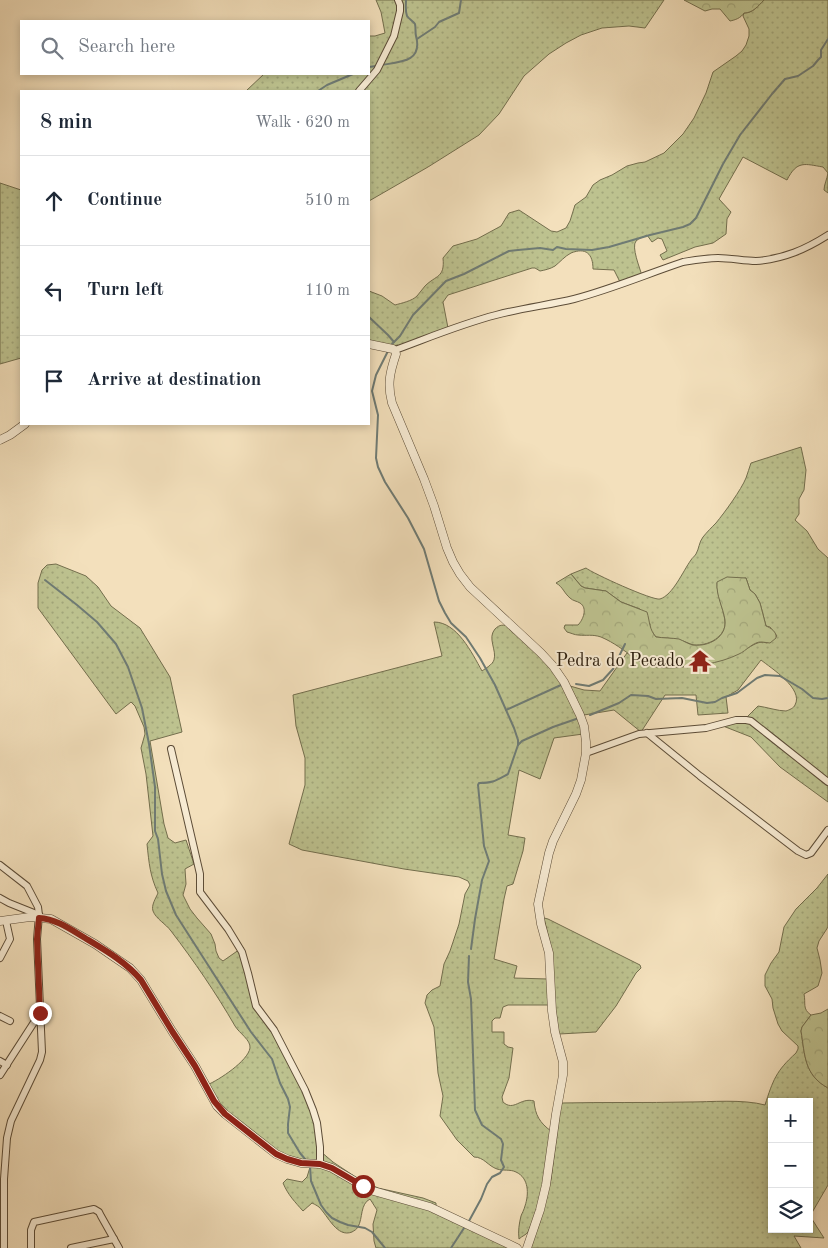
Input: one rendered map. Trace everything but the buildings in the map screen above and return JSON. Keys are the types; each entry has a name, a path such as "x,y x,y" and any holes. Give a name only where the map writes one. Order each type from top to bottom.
{"street":[{"path":"360,90 378,70 396,30 400,11 398,0"},
{"path":"370,344 395,350 446,330 519,310 575,299 615,287 683,262 718,258 756,261 783,257 798,252 828,234"},
{"path":"395,350 396,354 389,379 392,403 424,479 453,562 470,588 553,666 564,682 582,720 585,737 586,753 579,786 553,841 538,904 549,953 552,1011 563,1062 563,1075 546,1185 527,1248"},
{"path":"0,440 24,425"},
{"path":"586,753 633,736 647,733 706,728 740,720 751,721 828,782"},
{"path":"647,733 798,851 806,855 811,853 828,830"},
{"path":"171,749 200,874 200,892 222,919 238,943 255,1003 274,1030 303,1084 314,1110 317,1123 320,1164"},
{"path":"0,865 27,886 37,903 39,916 37,939 42,1054 11,1121 7,1138 4,1179 4,1248"},
{"path":"0,898 39,916 56,921 116,957 136,974 195,1066 217,1106 276,1154 301,1163 320,1164 337,1170 370,1190 423,1204 517,1248"},
{"path":"0,906 9,903"},
{"path":"0,958 10,939 3,921 39,916"},
{"path":"0,1075 40,1013"},
{"path":"0,1016 10,1021"},
{"path":"0,1061 7,1065"},
{"path":"31,1248 32,1224 36,1221 94,1209 99,1212 120,1248"},
{"path":"509,1244 521,1242 531,1235"},
{"path":"71,1248 114,1239"}],"green space":[{"path":"376,0 664,0 645,28 629,26 602,28 581,35 549,54 524,76 499,114 479,135 370,200 370,90 247,90 263,75 370,75 370,36 385,33 381,12"},
{"path":"684,0 764,0 753,10 730,21 720,9 705,11"},
{"path":"764,0 828,0 828,173 823,167 802,165 794,169 787,180 743,157 719,199 731,212 727,219 726,234 713,243 695,247 663,260 660,255 667,251 662,239 658,238 652,242 647,235 637,240 635,244 635,253 642,276 620,282 614,270 593,269 592,259 588,253 576,251 549,269 540,271 532,268 448,295 443,302 448,328 399,347 398,345 392,346 370,340 370,291 382,296 395,305 407,302 417,296 425,286 441,273 443,258 453,246 477,239 501,226 509,213 519,210 551,231 557,232 566,228 575,205 586,197 593,185 627,166 645,162 664,153 683,134 694,118 706,93 713,72 736,56 746,45 749,29 743,16 744,13 757,7"},
{"path":"828,173 828,193 824,190 824,186"},
{"path":"0,183 20,190 20,358 0,364"},
{"path":"801,447 806,470 804,490 799,499 799,514 795,520 807,531 818,549 828,558 828,802 780,767 751,737 723,726 744,720 758,706 786,711 794,706 797,699 791,686 761,660 738,690 726,697 728,713 698,715 696,695 665,695 641,732 614,710 584,715 570,686 584,690 600,691 627,653 648,665 675,668 711,661 758,643 767,643 777,636 770,627 766,626 760,603 755,594 750,590 746,578 717,583 725,627 715,640 705,644 694,645 676,639 656,637 650,630 650,624 640,609 621,602 606,591 581,586 571,574 586,568 610,581 646,596 660,599 665,597 696,554 703,537 737,495 751,463"},
{"path":"56,564 86,576 98,587 111,606 140,628 170,677 182,732 150,741 168,838 175,843 186,840 194,864 185,869 186,884 183,895 190,909 211,934 219,958 223,961 243,947 257,1007 303,1087 317,1126 320,1151 357,1178 378,1188 423,1198 436,1203 436,1212 511,1248 376,1248 373,1224 377,1210 370,1199 363,1208 357,1229 347,1233 342,1232 333,1225 319,1207 312,1203 303,1211 289,1195 283,1183 287,1179 302,1182 307,1177 311,1164 283,1158 248,1127 224,1112 207,1085 225,1075 239,1064 248,1053 250,1045 235,1026 188,954 153,911 153,904 158,893 149,863 147,844 153,836 141,748 145,734 144,727 135,706 131,702 116,714 38,608 38,583 42,570 47,565"},
{"path":"571,574 585,588 606,591 621,602 647,612 651,628 656,637 679,639 691,645 705,644 716,640 723,631 725,620 717,582 727,577 746,578 750,590 755,594 760,603 766,626 775,632 776,638 770,643 756,643 739,654 714,663 679,667 648,664 601,637 577,635 567,632 564,628 565,625 578,625 582,620 584,611 579,602 571,599 556,583"},
{"path":"434,622 442,623 457,633 482,671 494,660 492,636 495,629 503,625 510,626 555,671 581,723 583,734 554,738 540,779 519,770 508,835 525,838 513,884 507,886 494,959 517,966 514,978 548,979 550,1005 508,1005 503,1007 500,1018 495,1018 492,1021 492,1032 504,1032 504,1044 513,1048 509,1078 502,1097 503,1102 511,1106 529,1100 534,1101 539,1118 551,1131 537,1208 528,1232 519,1239 521,1216 527,1196 526,1182 516,1172 497,1169 481,1158 474,1157 457,1140 440,1116 443,1096 438,1073 434,1027 425,1003 427,995 440,986 444,964 459,924 465,894 470,885 468,881 459,877 302,850 289,844 305,785 305,758 296,726 293,695 442,656"},
{"path":"828,874 828,927 817,948 822,973 818,986 804,994 805,1008 811,1015 801,1031 805,1056 810,1071 820,1083 828,1088 828,1185 813,1211 813,1098 768,1098 768,1233 813,1233 813,1221 824,1238 794,1236 801,1248 529,1248 540,1222 551,1179 561,1103 727,1101 765,1105 776,1076 798,1049 798,1046 782,1031 778,1024 772,999 765,986 765,975 779,952 784,927 796,909"},
{"path":"544,918 640,965 641,968 596,1032 559,1034 556,1018 552,952"},
{"path":"828,1009 828,1088 820,1083 810,1071 805,1056 801,1031 811,1015"}],"waterway":[{"path":"381,65 408,59 416,51 415,24 407,16 406,0"},
{"path":"417,39 435,27 439,22 459,13 461,0"},
{"path":"392,344 400,336 413,315 446,281 509,251 540,248 553,250 557,247 592,250 690,224 696,218 740,135 785,79 798,76 813,66 821,57 821,50 828,39"},
{"path":"370,67 376,66"},
{"path":"320,90 351,75"},
{"path":"370,318 394,342"},
{"path":"388,351 376,375 372,391 378,415 376,458 378,467 424,549 439,601 445,613 451,623 466,637 480,658 495,685 518,740 508,774 494,781 479,783 478,785 484,846 489,861 482,880 471,949"},
{"path":"45,580 97,622 116,644 128,667 142,708 149,744 155,787 155,831 158,839 166,891 176,915 251,1032 272,1059 290,1107 288,1133 305,1159"},
{"path":"576,684 589,686 603,680 613,669 625,644"},
{"path":"590,715 619,703 631,695 648,696 656,699 682,698 707,703 715,702 737,693 757,678 765,675 780,676 813,698 828,698"},
{"path":"506,710 561,685"},
{"path":"518,745 522,741 553,727 579,718"},
{"path":"469,956 468,982 471,999 475,1110 482,1125 501,1139 503,1144 501,1160 504,1167 487,1184 469,1221"},
{"path":"310,1166 311,1181 326,1212 340,1222 365,1228 372,1232 385,1248"},
{"path":"451,1248 466,1225"}],"place":[{"name":"Pedra do Pecado","path":"700,661"}],"route":[{"path":"40,1013 37,939 39,918 56,921 116,957 136,974 195,1066 217,1106 225,1114 276,1154 301,1163 320,1164 332,1168 363,1186"}]}
